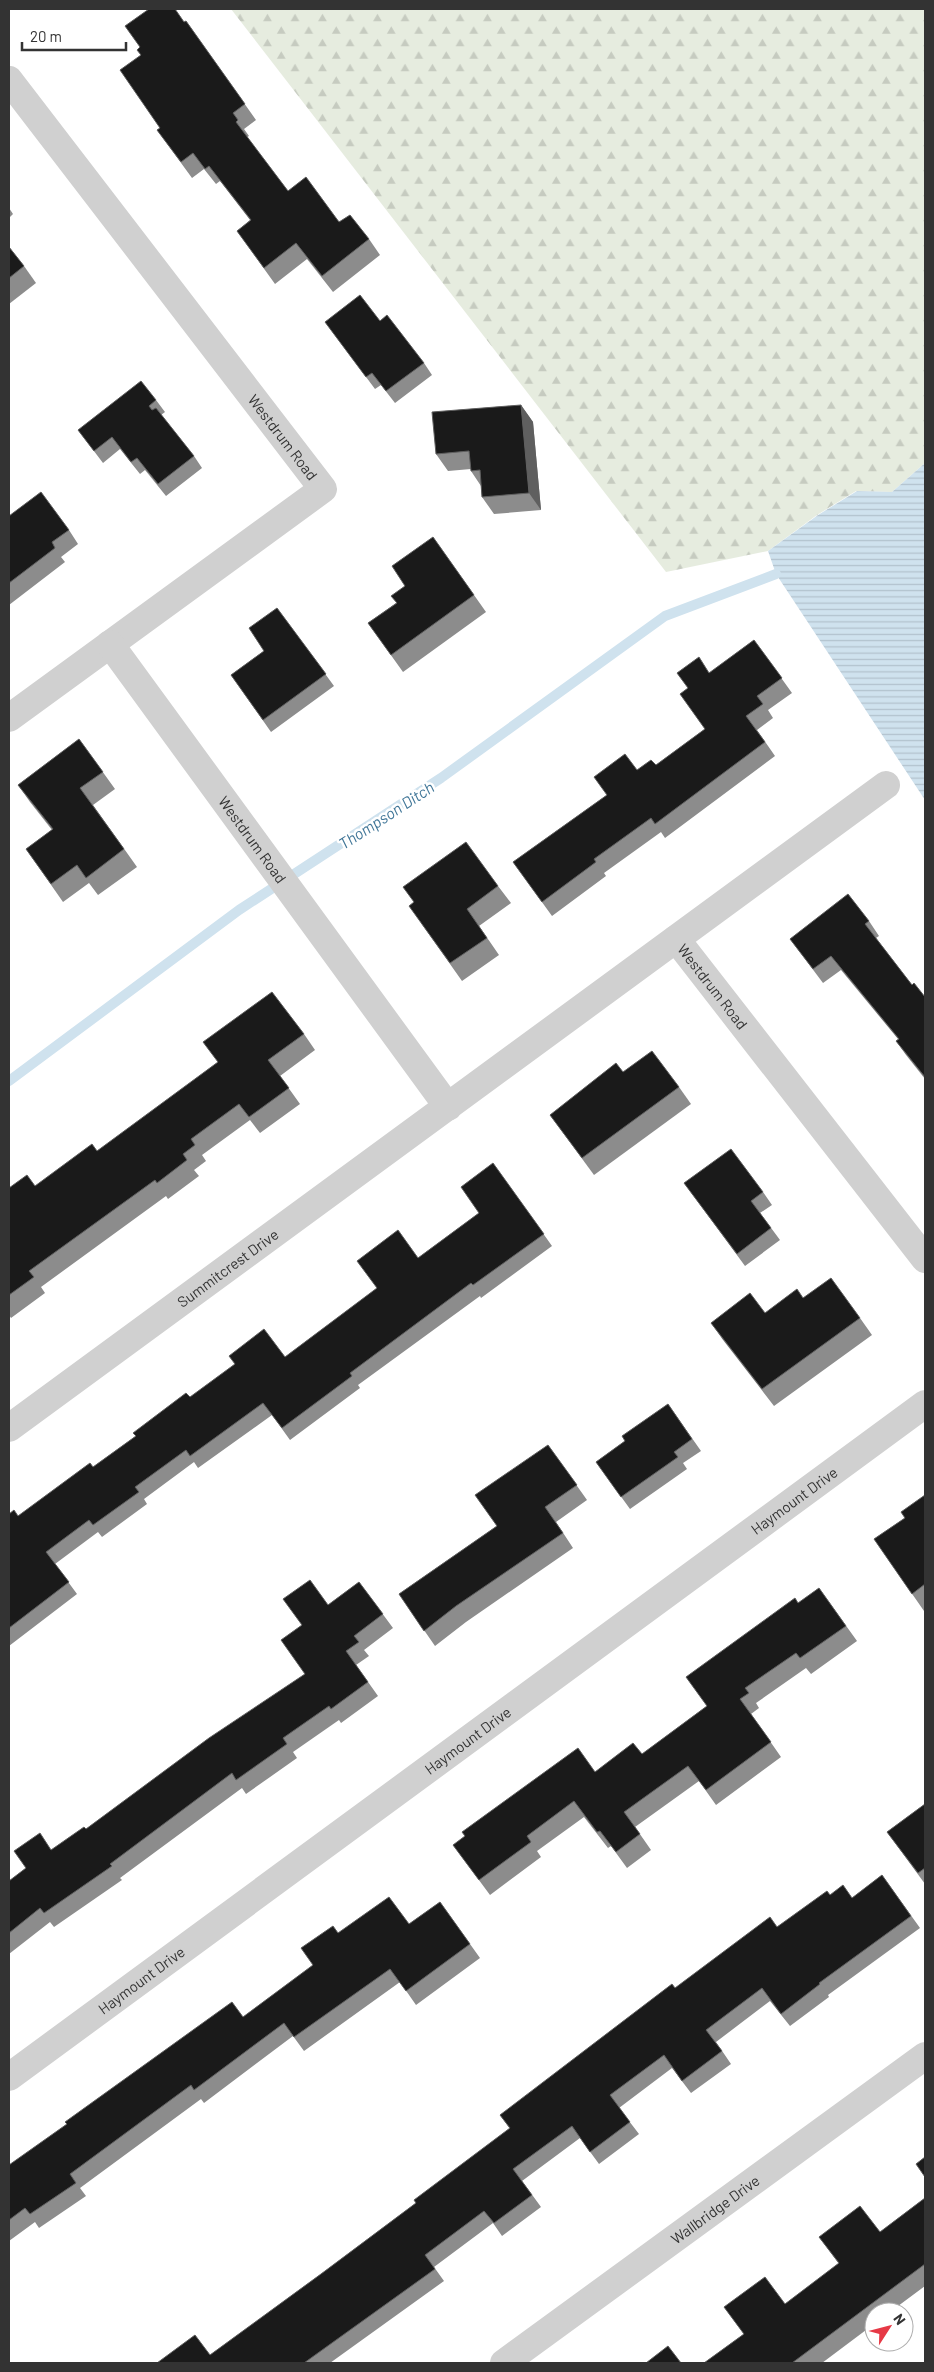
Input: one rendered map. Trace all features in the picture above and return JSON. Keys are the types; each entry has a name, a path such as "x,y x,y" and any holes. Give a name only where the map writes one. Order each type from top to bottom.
{"street":[{"name":"Westdrum Road","path":"9,80 323,488 110,644 448,1107 676,939 925,1259"},
{"path":"9,718 110,644"},
{"path":"676,939 886,785"},
{"name":"Summitcrest Drive","path":"9,1428 448,1107"},
{"name":"Haymount Drive","path":"9,2076 925,1404"},
{"name":"Wallbridge Drive","path":"504,2363 925,2056"}],"green space":[{"path":"231,9 925,9 925,463 892,492 856,491 817,515 768,551 666,572"}],"water":[{"path":"925,463 925,800 776,574 768,551 818,515 857,491 892,492"}],"building":[{"path":"149,9 175,9 184,22 186,21 245,104 233,113 238,120 236,122 288,191 306,177 339,222 350,215 369,239 322,276 296,243 264,268 237,231 251,220 209,166 205,169 193,153 181,162 157,130 160,128 120,70 141,55 137,50 140,47 125,26"},
{"path":"9,247 24,266 9,278"},
{"path":"360,295 380,321 387,315 424,363 386,391 372,373 366,377 325,322"},
{"path":"141,381 156,400 149,406 152,410 156,408 194,456 158,484 137,458 131,462 112,437 94,451 78,430"},
{"path":"521,405 529,493 482,497 480,470 471,471 469,451 436,454 432,412"},
{"path":"41,492 69,530 52,542 55,548 9,583 9,516"},
{"path":"433,537 474,595 391,655 368,623 397,603 391,596 405,586 392,566"},
{"path":"277,608 326,674 263,720 231,675 264,651 249,628"},
{"path":"754,640 782,678 757,696 763,704 746,716 765,742 655,824 651,818 594,859 596,862 542,902 513,862 607,795 594,777 625,754 637,770 651,760 656,765 705,729 680,694 688,688 677,673 699,657 709,673"},
{"path":"79,739 103,772 80,788 124,849 86,878 77,865 51,884 26,849 53,829 18,785"},
{"path":"466,842 498,886 467,909 487,938 450,963 409,906 414,902 403,887"},
{"path":"848,894 869,921 865,924 912,985 914,983 925,997 925,1077 896,1041 899,1039 831,956 813,969 790,939"},
{"path":"272,992 304,1034 268,1060 289,1088 249,1117 239,1104 191,1139 195,1145 183,1154 187,1160 157,1183 155,1180 29,1271 34,1277 9,1295 9,1188 27,1175 35,1186 92,1144 97,1151 218,1062 203,1042"},
{"path":"652,1051 679,1087 582,1158 550,1115 616,1063 623,1072"},
{"path":"731,1149 763,1192 751,1201 771,1228 737,1254 684,1183"},
{"path":"493,1163 544,1234 473,1285 471,1283 350,1373 352,1376 282,1428 263,1403 190,1456 186,1450 135,1487 139,1492 93,1525 89,1520 46,1552 69,1582 9,1628 9,1514 14,1510 18,1516 90,1463 93,1467 136,1436 133,1433 186,1393 190,1397 235,1364 229,1356 264,1329 285,1357 377,1288 357,1261 398,1230 418,1258 479,1213 461,1187"},
{"path":"831,1278 860,1318 762,1389 711,1323 750,1293 765,1313 797,1289 803,1298"},
{"path":"668,1404 692,1439 674,1452 678,1457 621,1497 596,1462 625,1441 622,1436"},
{"path":"548,1445 577,1485 545,1507 563,1533 456,1606 424,1631 399,1594 497,1526 475,1495"},
{"path":"925,1495 925,1584 912,1594 874,1539 905,1518 901,1512"},
{"path":"310,1580 328,1605 359,1582 383,1614 354,1636 359,1642 346,1651 368,1682 331,1709 329,1706 283,1738 287,1744 236,1780 232,1773 110,1864 112,1866 44,1913 40,1908 9,1933 9,1881 26,1868 14,1851 40,1833 51,1850 84,1827 86,1829 209,1738 305,1674 281,1640 302,1625 283,1599"},
{"path":"819,1588 846,1626 800,1658 796,1653 745,1688 749,1693 740,1699 771,1742 706,1790 688,1766 624,1812 640,1834 616,1852 600,1831 597,1832 574,1801 527,1836 531,1842 479,1880 453,1845 465,1836 462,1832 578,1748 595,1772 633,1743 642,1754 707,1706 686,1677 795,1598 798,1603"},
{"path":"925,1804 925,1868 918,1873 887,1832"},
{"path":"882,1875 911,1916 819,1983 781,2014 762,1988 706,2030 722,2051 682,2081 664,2055 610,2095 630,2122 590,2152 572,2126 513,2169 532,2195 494,2223 484,2211 425,2255 435,2269 304,2363 157,2363 195,2335 210,2355 416,2203 414,2200 510,2128 500,2115 672,1984 675,1988 770,1917 777,1927 827,1891 830,1895 843,1885 852,1898"},
{"path":"389,1897 409,1924 440,1902 470,1944 406,1991 390,1969 294,2037 284,2023 194,2090 191,2085 70,2174 76,2183 30,2214 25,2208 9,2220 9,2165 67,2124 65,2122 232,2002 243,2017 313,1965 301,1948 333,1926 338,1933"},
{"path":"925,2157 925,2177 916,2164"},
{"path":"925,2198 925,2264 874,2302 864,2302 864,2309 792,2363 704,2363 744,2334 724,2307 765,2277 785,2304 839,2263 819,2237 860,2206 880,2232"},
{"path":"668,2346 681,2363 646,2363"}],"waterway":[{"name":"Thompson Ditch","path":"9,1081 239,910 441,778 665,616 776,574"}]}
